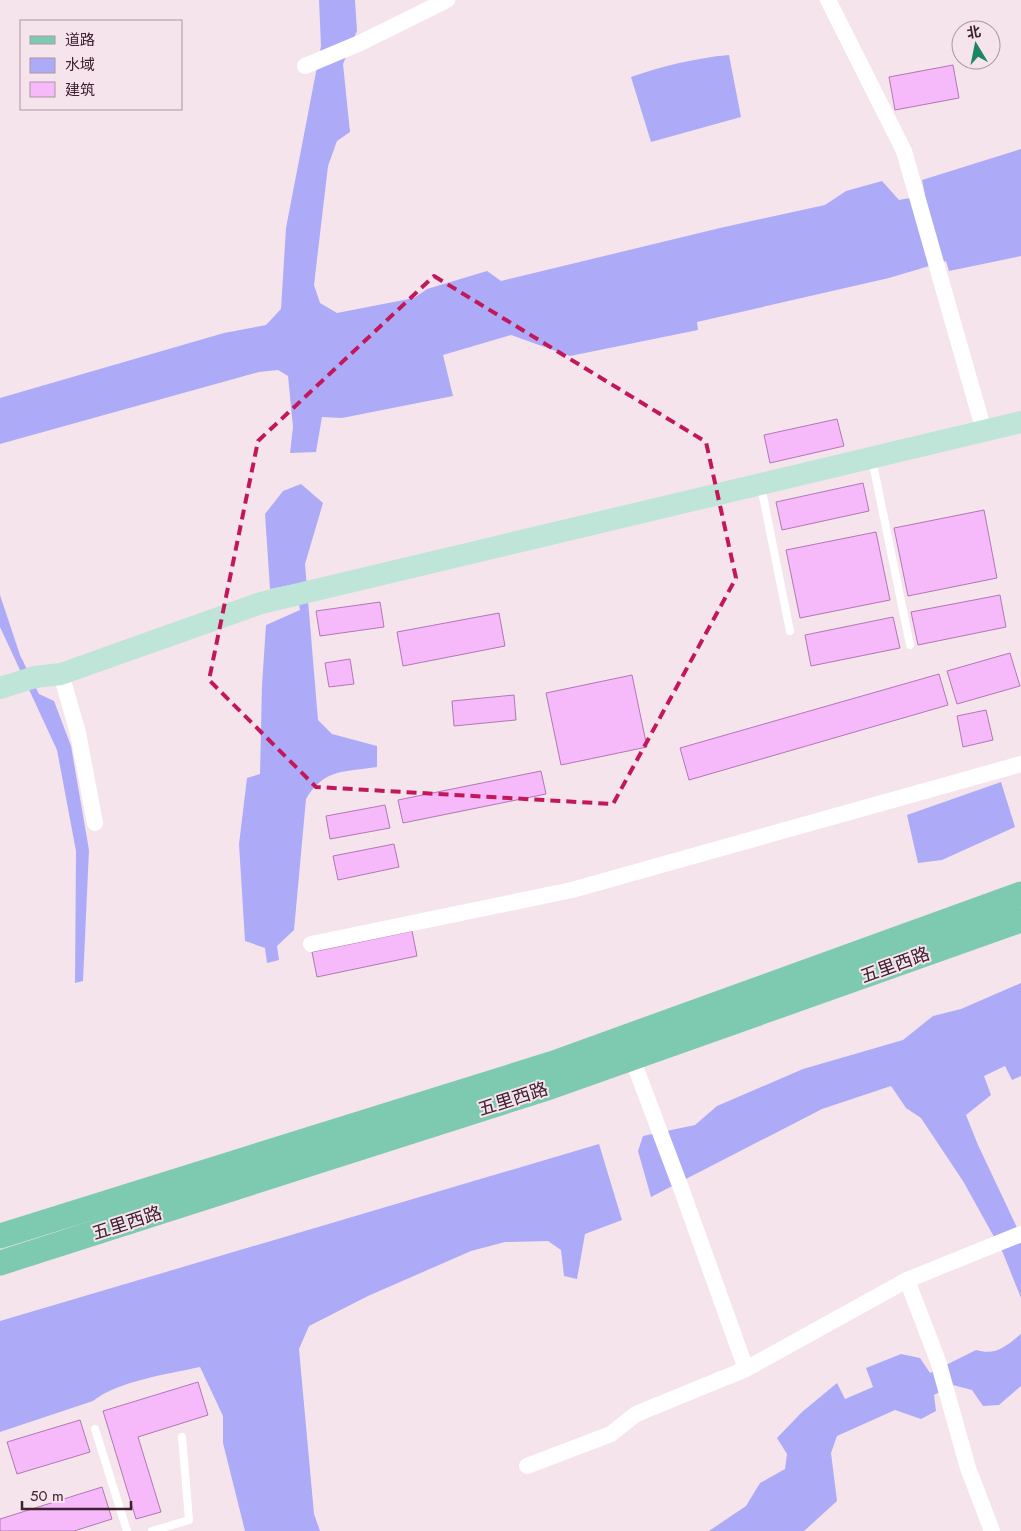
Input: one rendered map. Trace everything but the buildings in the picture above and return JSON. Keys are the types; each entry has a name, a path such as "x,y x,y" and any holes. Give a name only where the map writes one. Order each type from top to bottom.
{"main road":[{"path":"5,687 34,677 61,674 261,603 1021,422"},
{"name":"五里西路","path":"0,1236 554,1063 1021,894"},
{"name":"五里西路","path":"0,1263 550,1088 1021,920"}],"street":[{"path":"309,64 360,43 447,0"},
{"path":"828,0 904,151 984,431"},
{"path":"61,674 78,732 95,822"},
{"path":"311,944 572,890 1021,764"},
{"path":"632,1058 746,1369"},
{"path":"527,1466 611,1434 636,1414 746,1369 907,1280 1021,1234"},
{"path":"907,1280 938,1361 968,1468 992,1531"}],"lane":[{"path":"872,457 910,646"},
{"path":"761,484 790,631"},
{"path":"95,1429 127,1531"},
{"path":"152,1531 189,1520 182,1437"}],"highlighted area":[{"path":"434,276 706,442 736,578 613,804 316,787 209,680 258,441"}],"water":[{"path":"319,0 355,0 357,31 343,64 350,132 337,141 328,166 314,285 320,303 337,313 414,298 427,289 487,271 501,281 720,228 825,205 846,191 882,181 899,200 925,195 922,180 1021,149 1021,256 949,271 946,261 889,278 697,322 698,330 570,356 511,335 443,355 453,396 342,418 322,417 316,452 290,453 293,427 288,376 278,370 259,372 0,444 0,398 224,333 266,325 281,309 286,228 321,46"},
{"path":"729,55 741,117 651,142 631,77 679,63"},
{"path":"301,484 323,503 305,564 318,720 332,734 377,746 377,767 346,771 328,777 313,789 306,799 294,930 277,946 279,960 267,963 265,948 245,941 239,844 247,778 260,774 262,685 266,625 300,610 296,584 270,589 265,514 283,491"},
{"path":"0,595 20,655 39,694 54,701 71,746 89,850 83,981 75,983 76,851 57,750 0,627"},
{"path":"1001,782 1015,827 942,860 918,863 907,815"},
{"path":"1021,983 1021,1076 1012,1080 1005,1066 984,1076 991,1095 966,1115 1021,1236 1021,1298 1003,1253 963,1181 921,1118 906,1108 891,1086 822,1109 651,1197 638,1151 643,1136 695,1125 717,1106 803,1069 903,1040 933,1016 961,1009"},
{"path":"599,1144 622,1220 585,1234 577,1279 564,1276 561,1250 548,1241 505,1242 471,1251 368,1296 309,1326 299,1349 314,1514 320,1531 245,1531 223,1443 223,1416 200,1367 129,1383 103,1394 93,1401 0,1432 0,1321"},
{"path":"1021,1334 1021,1386 999,1405 983,1406 972,1390 953,1385 934,1395 936,1411 921,1419 895,1410 837,1436 831,1453 837,1501 804,1531 709,1531 746,1506 760,1483 785,1469 787,1454 777,1438 802,1412 837,1383 845,1399 873,1387 866,1368 901,1354 920,1358 930,1373 976,1350 989,1352 1000,1349"}]}
